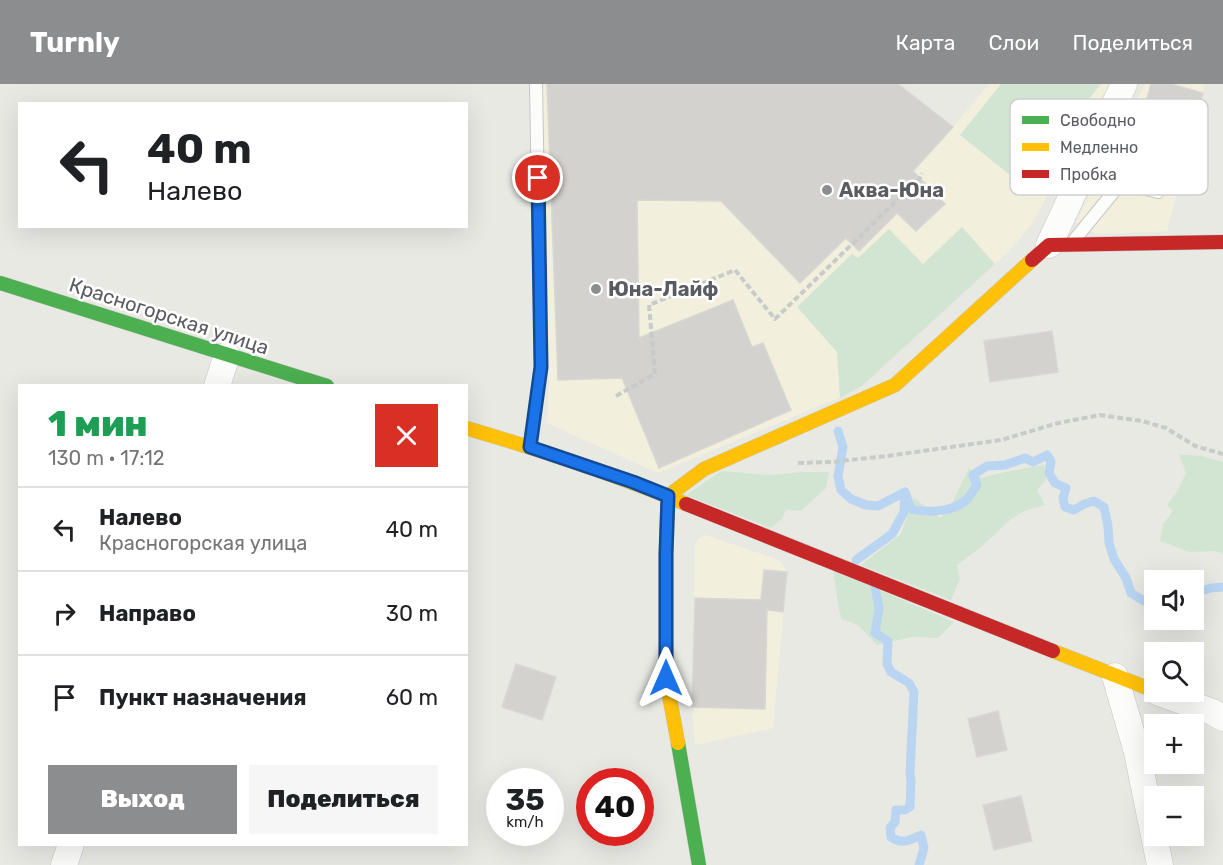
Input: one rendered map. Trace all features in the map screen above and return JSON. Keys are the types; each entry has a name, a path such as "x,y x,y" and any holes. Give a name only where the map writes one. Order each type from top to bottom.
{"street":[{"path":"1118,99 1124,84"},
{"path":"668,496 705,469 895,385 1060,245 1080,195"},
{"path":"1060,245 1223,242"},
{"name":"Красногорская улица","path":"0,283 321,384"},
{"path":"218,384 227,355"},
{"path":"468,429 633,482 1144,687"},
{"path":"668,496 666,678 699,865"},
{"path":"1115,676 1137,752 1160,865"},
{"path":"1185,702 1223,718"},
{"path":"64,865 70,846"}],"lane":[{"path":"530,447 541,367 536,84"},
{"path":"1060,245 1109,195"}],"path":[{"path":"616,396 656,374 649,305 735,270 775,319 920,178 922,173"},
{"path":"831,462 1001,440 1058,423 1100,415 1142,421 1166,428 1196,446 1223,454"}],"shaded area":[{"path":"541,84 898,84 953,127 989,84 1109,84 1101,99 1010,99 1010,195 1048,195 1031,225 1010,250 862,386 658,473 547,423 549,382"},
{"path":"1145,84 1205,84 1201,99 1138,99"},
{"path":"1090,195 1176,195 1167,231 1096,234 1076,222"},
{"path":"705,535 779,560 787,572 773,728 695,745 692,707 695,545 698,539"}],"green space":[{"path":"1001,84 1101,84 1089,99 1010,99 1010,175 960,135"},
{"path":"962,227 995,264 862,386 840,398 837,352 797,307 852,254 858,258 889,229 923,264"},
{"path":"1179,454 1201,456 1223,462 1223,554 1215,551 1189,552 1160,541 1163,524 1173,511 1167,505 1178,490 1186,473"},
{"path":"1044,464 1046,480 1037,490 1045,505 1024,511 1010,520 981,547 957,565 960,579 951,600 861,565 901,534 914,498 941,518 953,501 969,468 982,478"},
{"path":"721,471 770,475 829,472 826,488 801,511 786,510 782,519 771,528 686,495"},
{"path":"833,570 954,622 938,638 912,637 877,645 858,625 842,619"}],"building":[{"path":"547,84 898,84 953,127 913,171 945,204 916,231 897,213 859,251 846,238 800,283 721,201 637,200 639,338 733,300 752,347 763,343 791,410 659,468 622,378 558,380"},
{"path":"1151,84 1171,84 1203,93 1201,99 1147,99"},
{"path":"1052,331 1058,372 990,382 984,341"},
{"path":"764,570 787,572 783,612 767,610 765,709 692,707 695,598 761,600"},
{"path":"516,664 556,677 542,720 502,707"},
{"path":"998,711 1007,750 977,757 968,719"},
{"path":"1021,796 1032,841 994,850 983,805"}],"waterway":[{"path":"838,431 843,447 838,476 841,490 851,499 866,505 878,506 905,492 904,512 892,534 856,560"},
{"path":"905,492 911,509 924,511 946,509 960,505 968,498 977,485 973,475 987,466 1005,465 1025,458 1033,462 1047,455 1051,461 1049,473 1055,483 1066,488 1063,498 1065,507 1074,510 1094,501 1104,507 1109,543 1114,559 1126,578 1131,593 1144,601"},
{"path":"875,587 879,608 875,633 888,641 887,664 891,672 909,683 914,692 910,807 905,810 896,810 895,822 890,828 891,837 902,841 921,835 924,848 919,865"},
{"path":"1204,590 1223,587"}],"traffic: fast":[{"path":"0,283 321,384"},
{"path":"678,743 699,865"}],"traffic: slow":[{"path":"668,496 704,469 895,385 1032,260"},
{"path":"468,429 577,463 686,504"},
{"path":"668,496 666,678 678,743"},
{"path":"1053,651 1144,687"}],"traffic: jam":[{"path":"1032,260 1049,245 1223,242"},
{"path":"686,504 1053,651"}],"place":[{"name":"Аква-Юна","path":"827,190"},
{"name":"Юна-Лайф","path":"596,289"}],"route":[{"path":"538,178 541,367 530,447 668,496 666,678"}]}
